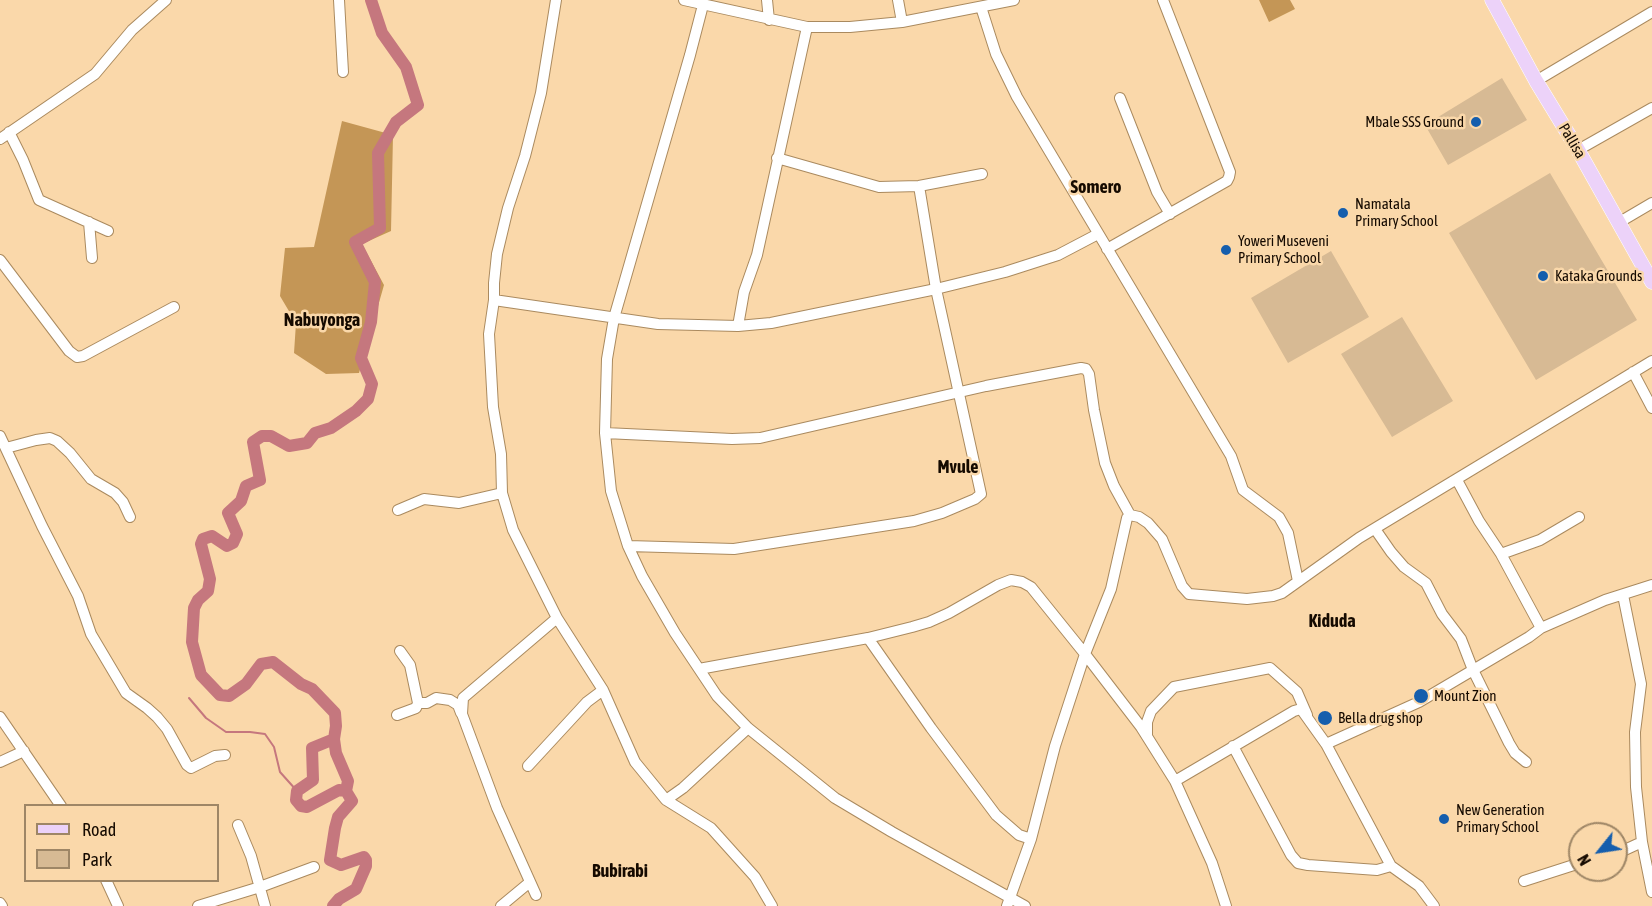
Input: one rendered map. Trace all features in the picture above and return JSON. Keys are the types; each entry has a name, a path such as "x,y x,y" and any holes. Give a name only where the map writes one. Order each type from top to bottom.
{"main road":[{"name":"Pallisa","path":"1496,2 1536,81 1578,150 1652,282"}],"street":[{"path":"0,139 95,74 132,30 166,0"},
{"path":"339,0 343,72"},
{"path":"556,0 541,93 497,254 489,334 493,407 501,454 502,493 513,530 557,618 603,690 635,762 666,800 711,828 755,877 772,906"},
{"path":"684,0 807,27 850,27 902,22 1014,0"},
{"path":"767,0 769,20"},
{"path":"898,0 902,22"},
{"path":"1107,249 1227,181 1230,172 1163,0"},
{"path":"702,5 690,55 614,318 607,359 604,433 611,490 628,546 642,576 675,633 717,696 748,728 835,798 1009,902 1025,906"},
{"path":"981,7 996,54 1017,97 1226,446 1243,490 1279,517 1288,533 1298,581"},
{"path":"1536,81 1652,12"},
{"path":"738,326 739,309 757,255 807,27"},
{"path":"1120,98 1157,192 1170,213"},
{"path":"1578,150 1652,108"},
{"path":"9,132 24,160 39,200 108,231"},
{"path":"777,158 879,187 919,186 982,174"},
{"path":"628,546 734,549 914,521 942,513 975,499 981,494 936,289 919,186"},
{"path":"1618,222 1652,203"},
{"path":"89,222 92,258"},
{"path":"494,300 658,324 738,326 771,323 936,289 1005,272 1058,255 1098,234"},
{"path":"0,260 69,351 77,357 83,356 174,307"},
{"path":"604,433 732,439 760,438 959,393 1081,368 1086,369 1089,374 1094,410 1106,463 1114,486 1130,515 1139,517 1148,523 1162,539 1182,586 1189,594 1247,599 1264,598 1282,592 1375,529 1652,361"},
{"path":"1633,372 1652,408"},
{"path":"0,436 29,500 78,596 91,634 126,693 157,717 191,768 214,756 225,755"},
{"path":"6,448 50,438 57,441 70,453 91,480 115,493 123,502 130,517"},
{"path":"1457,480 1541,628"},
{"path":"398,510 423,499 459,503 502,493"},
{"path":"1009,902 1031,838 1054,746 1085,654 1112,589 1127,518 1130,515"},
{"path":"1501,554 1540,540 1579,517"},
{"path":"1375,529 1404,567 1426,584 1442,614 1461,639 1473,670 1509,743 1515,753 1526,762"},
{"path":"699,669 868,638 929,622 998,585 1011,580 1022,582 1031,587 1147,736 1175,781 1212,863 1226,906"},
{"path":"1326,744 1419,702 1541,628 1605,600 1652,585"},
{"path":"1623,595 1641,684 1635,732 1636,787 1642,842 1652,892"},
{"path":"462,714 463,698 557,618"},
{"path":"868,638 996,815 1019,835 1031,838"},
{"path":"397,715 416,708 418,703 410,665 400,651"},
{"path":"1147,736 1147,722 1151,711 1174,687 1270,668 1298,692 1307,715"},
{"path":"528,766 587,702 603,690"},
{"path":"418,703 427,703 436,698 450,700 458,705 497,808 536,895"},
{"path":"1175,781 1301,709 1326,744 1391,866 1419,886 1434,906"},
{"path":"0,717 60,804"},
{"path":"666,800 683,788 748,728"},
{"path":"1233,746 1291,855 1298,862 1308,865 1377,870 1391,866"},
{"path":"0,762 24,751"},
{"path":"237,825 251,856 265,906"},
{"path":"1628,848 1642,842"},
{"path":"198,906 314,867"},
{"path":"1524,881 1568,867"},
{"path":"107,882 118,906"},
{"path":"501,906 530,882"}],"green space":[{"name":"Mbale SSS Ground","path":"1502,78 1527,120 1448,165 1425,125"},
{"name":"Kataka Grounds","path":"1550,173 1637,320 1536,380 1449,233"},
{"path":"1331,251 1369,317 1288,363 1251,298"},
{"path":"1402,317 1453,401 1392,437 1341,354"}],"shaded area":[{"path":"1259,0 1290,0 1295,9 1269,22"},
{"path":"342,121 393,135 391,231 362,244 384,285 359,373 326,374 294,353 296,323 280,296 285,248 314,247"}],"waterway":[{"path":"333,906 339,899 356,889 366,866 364,857 341,865 330,860 338,817 352,801 346,791 339,790 307,807 301,806 296,800 297,791 313,780 312,748 334,739 335,713 312,689 301,684 273,662 261,664 246,684 229,696 220,695 201,675 192,642 194,608 198,600 208,591 210,579 201,544 203,539 212,536 227,546 233,543 237,534 228,513 241,501 246,486 260,480 253,442 262,436 271,436 289,446 307,443 315,433 331,428 356,411 368,399 372,384 361,358 371,322 375,282 355,242 380,228 378,153 396,122 418,105 406,67 382,33 371,0"},
{"path":"189,698 206,718 226,732 265,734 274,747 280,772 297,791"},
{"path":"334,739 336,753 348,781 346,791"}],"place":[{"name":"Mbale SSS Ground","path":"1476,122"},
{"name":"Namatala Primary School","path":"1343,213"},
{"name":"Yoweri Museveni Primary School","path":"1226,250"},
{"name":"Kataka Grounds","path":"1543,276"},
{"name":"Mount Zion","path":"1421,696"},
{"name":"Bella drug shop","path":"1325,718"},
{"name":"New Generation Primary School","path":"1444,819"}],"district":[{"name":"Somero","path":"1096,187"},
{"name":"Nabuyonga","path":"322,320"},
{"name":"Mvule","path":"958,467"},
{"name":"Kiduda","path":"1332,621"},
{"name":"Bubirabi","path":"620,871"}]}
